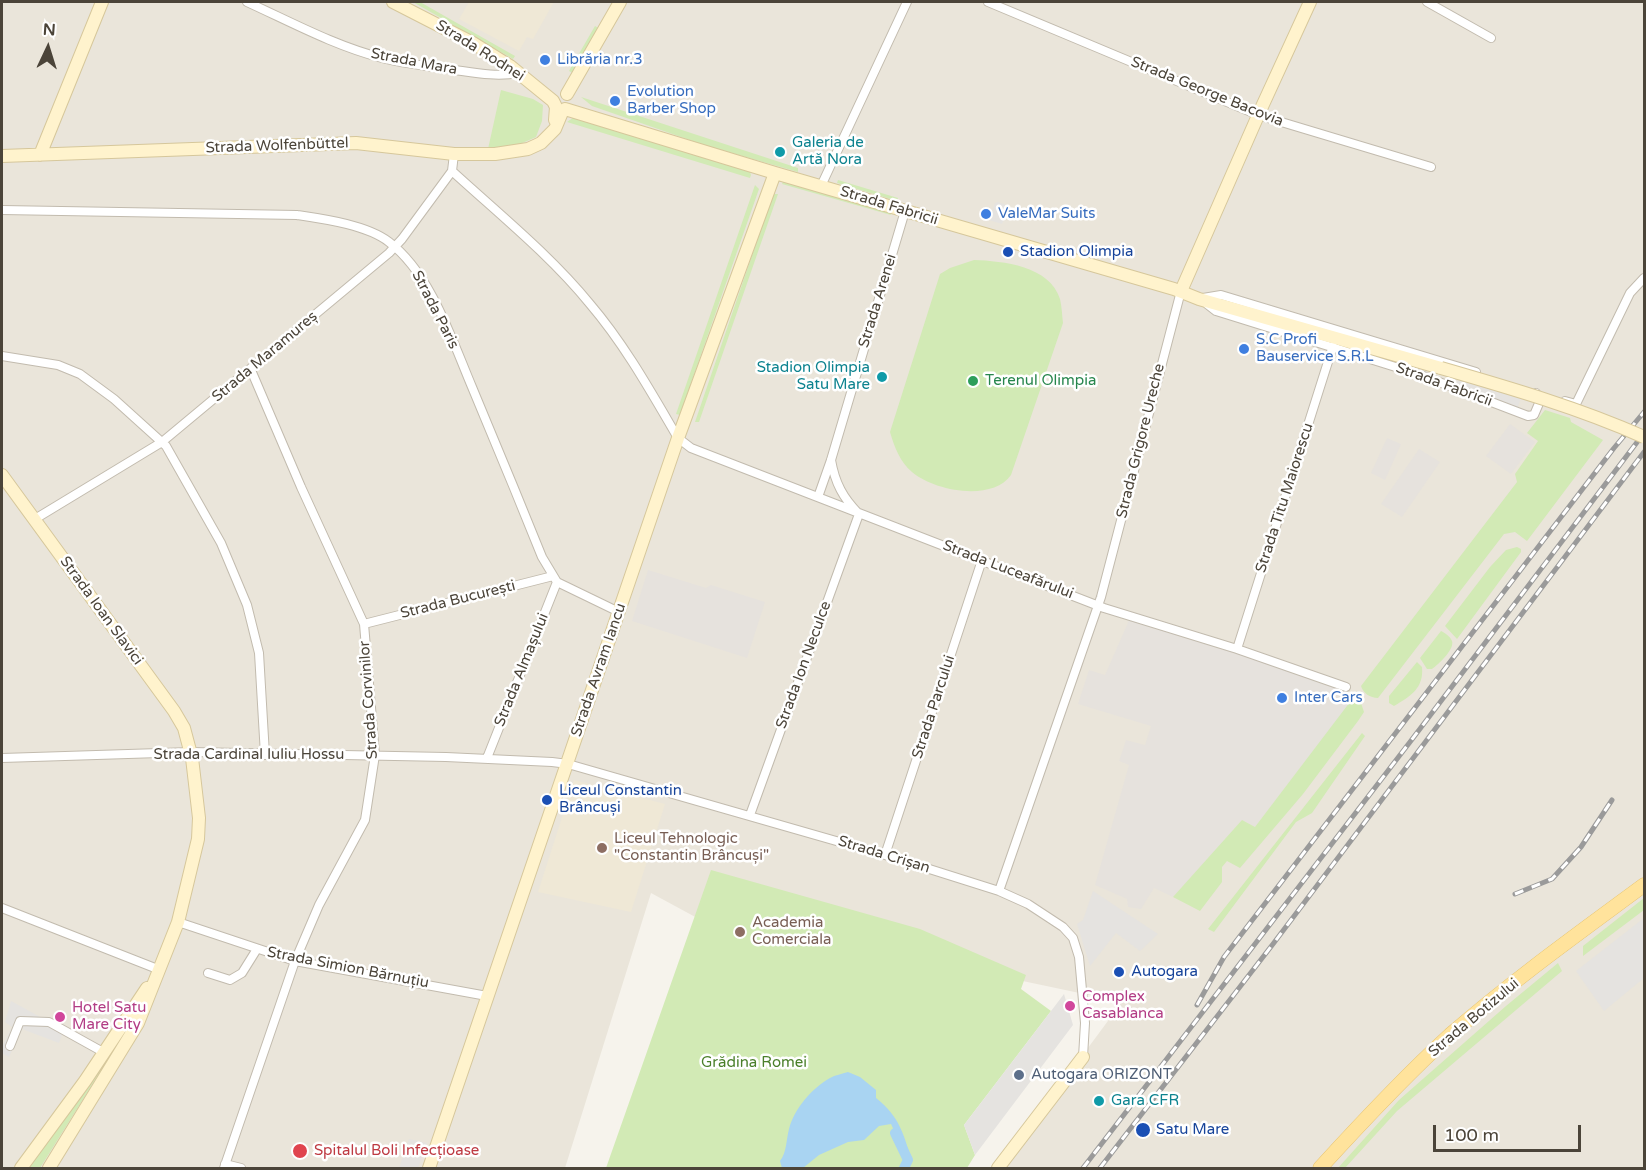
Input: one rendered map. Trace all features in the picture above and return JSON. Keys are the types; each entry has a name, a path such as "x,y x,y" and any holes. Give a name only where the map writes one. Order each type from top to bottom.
{"main road":[{"path":"40,155 102,2"},
{"name":"Strada Rodnei","path":"393,2 472,43 564,104"},
{"name":"Strada Wolfenbüttel","path":"2,156 356,143 454,154 519,152 536,146 547,138 620,2"},
{"name":"Strada Grigore Ureche","path":"1181,291 1310,2"},
{"name":"Strada Fabricii","path":"564,104 774,173 1181,291 1199,299 1524,392 1600,417 1644,437"},
{"name":"Strada Avram Iancu","path":"429,1168 678,438 774,173"},
{"name":"Strada Ioan Slavici","path":"2,475 174,711 184,728 191,752 198,799 198,839 178,922 160,970"},
{"name":"Strada Botizului","path":"1320,1168 1404,1078 1458,1029 1492,1000 1644,885"},
{"path":"21,1168 85,1081 160,970"},
{"path":"48,1168 138,1023 160,970"},
{"path":"998,1168 1083,1057"}],"street":[{"name":"Strada Mara","path":"247,2 323,37 381,57 424,66 493,75 518,73"},
{"path":"821,186 908,2"},
{"name":"Strada George Bacovia","path":"988,2 1258,115 1431,167"},
{"path":"1427,2 1491,38"},
{"path":"454,154 452,171 546,256 589,302 615,335 678,438"},
{"name":"Strada Maramureș","path":"35,519 162,442 251,370 394,247 452,171"},
{"name":"Strada Paris","path":"2,210 297,215 326,220 384,238 408,259 442,318 542,557 555,579"},
{"name":"Strada Arenei","path":"818,498 905,211"},
{"path":"1534,390 1576,404 1630,293 1644,278"},
{"name":"Strada Grigore Ureche","path":"999,891 1098,605 1181,291"},
{"name":"Strada Fabricii","path":"1221,295 1534,390 1540,401 1534,416 1528,416 1418,374 1216,311 1199,299 1221,295"},
{"name":"Strada Titu Maiorescu","path":"1237,649 1333,346"},
{"path":"2,356 58,365 80,374 114,399 162,442 185,476 221,543 247,605 259,653 265,754"},
{"name":"Strada Corvinilor","path":"224,1166 295,961 319,905 365,820 375,755 364,624 301,487 251,370"},
{"name":"Strada Luceafărului","path":"678,438 691,448 1098,605 1237,649 1346,687"},
{"path":"831,460 840,490 859,514"},
{"name":"Strada Ion Neculce","path":"750,816 859,514"},
{"name":"Strada Parcului","path":"885,855 982,560"},
{"path":"555,579 619,612"},
{"name":"Strada București","path":"364,624 555,579"},
{"name":"Strada Almașului","path":"487,758 555,579"},
{"name":"Strada Cardinal Iuliu Hossu","path":"2,758 191,752 487,758 568,764"},
{"name":"Strada Crișan","path":"568,764 885,855 999,891 1028,904 1063,927 1073,938 1079,957 1083,991 1085,1023 1083,1057"},
{"path":"2,908 160,970"},
{"name":"Strada Simion Bărnuțiu","path":"178,922 295,961 487,996"},
{"path":"208,973 230,980 242,973 257,950"},
{"path":"10,1046 20,1021 49,1022 103,1052"},
{"path":"224,1166 241,1168"}],"shaded area":[{"path":"2,2 1644,2 1644,1168 999,1168 1122,1002 701,913 699,919 651,893 565,1168 2,1168"},
{"path":"469,2 554,2 533,39 527,37 519,51 459,19"},
{"path":"995,203 1009,206 1002,224 989,220"},
{"path":"1460,371 1524,390 1517,409 1456,386"},
{"path":"1510,424 1535,442 1511,474 1486,456"},
{"path":"1387,438 1401,444 1385,480 1371,473"},
{"path":"1419,449 1440,462 1402,517 1381,504"},
{"path":"648,570 706,588 711,585 765,602 747,658 632,621"},
{"path":"1131,616 1346,687 1349,704 1255,827 1242,820 1173,897 1154,888 1141,909 1128,907 1127,899 1095,885 1129,765 1119,761 1126,740 1145,745 1151,726 1078,704 1089,670 1105,675"},
{"name":"Liceul Tehnologic \"Constantin Brâncuși\"","path":"574,780 665,804 631,912 538,892"},
{"path":"1093,891 1158,934 1140,951 1116,933 1090,966 1077,924 1083,920"},
{"path":"1644,918 1644,978 1604,1011 1576,971"},
{"name":"Autogara ORIZONT","path":"1064,994 1073,1025 975,1155 964,1125"},
{"path":"11,1001 64,1030 59,1043 22,1029 9,1057 2,1053 2,1047 12,1027 5,1022"},
{"path":"409,1139 427,1143 418,1168 399,1168"}],"green space":[{"path":"413,2 420,2 515,56 513,59"},
{"path":"595,26 600,29 573,73 569,71"},
{"path":"501,90 533,99 543,105 542,121 536,137 511,148 488,149"},
{"path":"581,97 798,168 798,172 704,145 592,106"},
{"path":"574,117 750,172 750,178 567,122"},
{"path":"838,180 898,198 897,201 837,183"},
{"path":"783,182 890,212 891,215 782,184"},
{"path":"755,185 759,189 680,415 676,414"},
{"path":"773,194 778,194 699,422 695,422"},
{"path":"974,260 1011,264 1036,272 1046,279 1055,288 1060,299 1063,323 1011,475 991,489 963,491 934,484 912,472 901,459 890,432 940,274"},
{"path":"1545,410 1570,418 1571,422 1603,440 1527,541 1515,532 1504,534 1378,698 1367,695 1361,686 1517,482 1515,474 1538,441 1527,433"},
{"path":"1517,547 1521,549 1521,552 1457,639 1445,626 1490,567 1506,550"},
{"path":"1441,631 1451,639 1451,648 1438,664 1432,669 1427,669 1420,658"},
{"path":"1417,662 1422,667 1419,686 1411,695 1394,706 1389,703 1389,696"},
{"path":"1353,698 1361,703 1364,712 1303,794 1240,868 1227,861 1222,867 1222,882 1200,911 1173,897 1242,820 1255,827"},
{"path":"1362,733 1365,736 1312,813 1296,822 1214,932 1208,929"},
{"name":"Grădina Romei","path":"711,870 920,929 1026,975 1021,989 1051,1011 964,1125 975,1155 967,1168 606,1168"},
{"path":"1644,898 1644,910 1583,956 1583,946"},
{"path":"1558,963 1562,971 1397,1111 1345,1168 1338,1168 1399,1100"},
{"path":"132,1021 40,1168 26,1168"}],"water":[{"path":"848,1072 860,1077 876,1090 876,1098 896,1119 912,1161 908,1168 904,1168 908,1160 891,1124 879,1126 864,1140 848,1142 819,1155 803,1168 782,1168 780,1161 785,1150 791,1121 799,1107 823,1082"}],"waterway":[{"path":"895,1133 908,1160 904,1168"}],"railway":[{"path":"1197,1005 1224,957 1644,412"},
{"path":"1083,1168 1644,433"},
{"path":"1100,1168 1273,944 1644,452"},
{"path":"1515,894 1552,879 1581,847 1612,800"}],"place":[{"name":"Librăria nr.3","path":"545,60"},
{"name":"Evolution Barber Shop","path":"615,101"},
{"name":"Galeria de Artă Nora","path":"780,152"},
{"name":"ValeMar Suits","path":"986,214"},
{"name":"Stadion Olimpia","path":"1008,252"},
{"name":"S.C Profi Bauservice S.R.L","path":"1244,349"},
{"name":"Stadion Olimpia Satu Mare","path":"882,377"},
{"name":"Terenul Olimpia","path":"973,381"},
{"name":"Inter Cars","path":"1282,698"},
{"name":"Liceul Constantin Brâncuși","path":"547,800"},
{"name":"Liceul Tehnologic \"Constantin Brâncuși\"","path":"602,848"},
{"name":"Academia Comerciala","path":"740,932"},
{"name":"Autogara","path":"1119,972"},
{"name":"Complex Casablanca","path":"1070,1006"},
{"name":"Hotel Satu Mare City","path":"60,1017"},
{"name":"Autogara ORIZONT","path":"1019,1075"},
{"name":"Gara CFR","path":"1099,1101"},
{"name":"Satu Mare","path":"1143,1130"},
{"name":"Spitalul Boli Infecțioase","path":"300,1151"}]}
